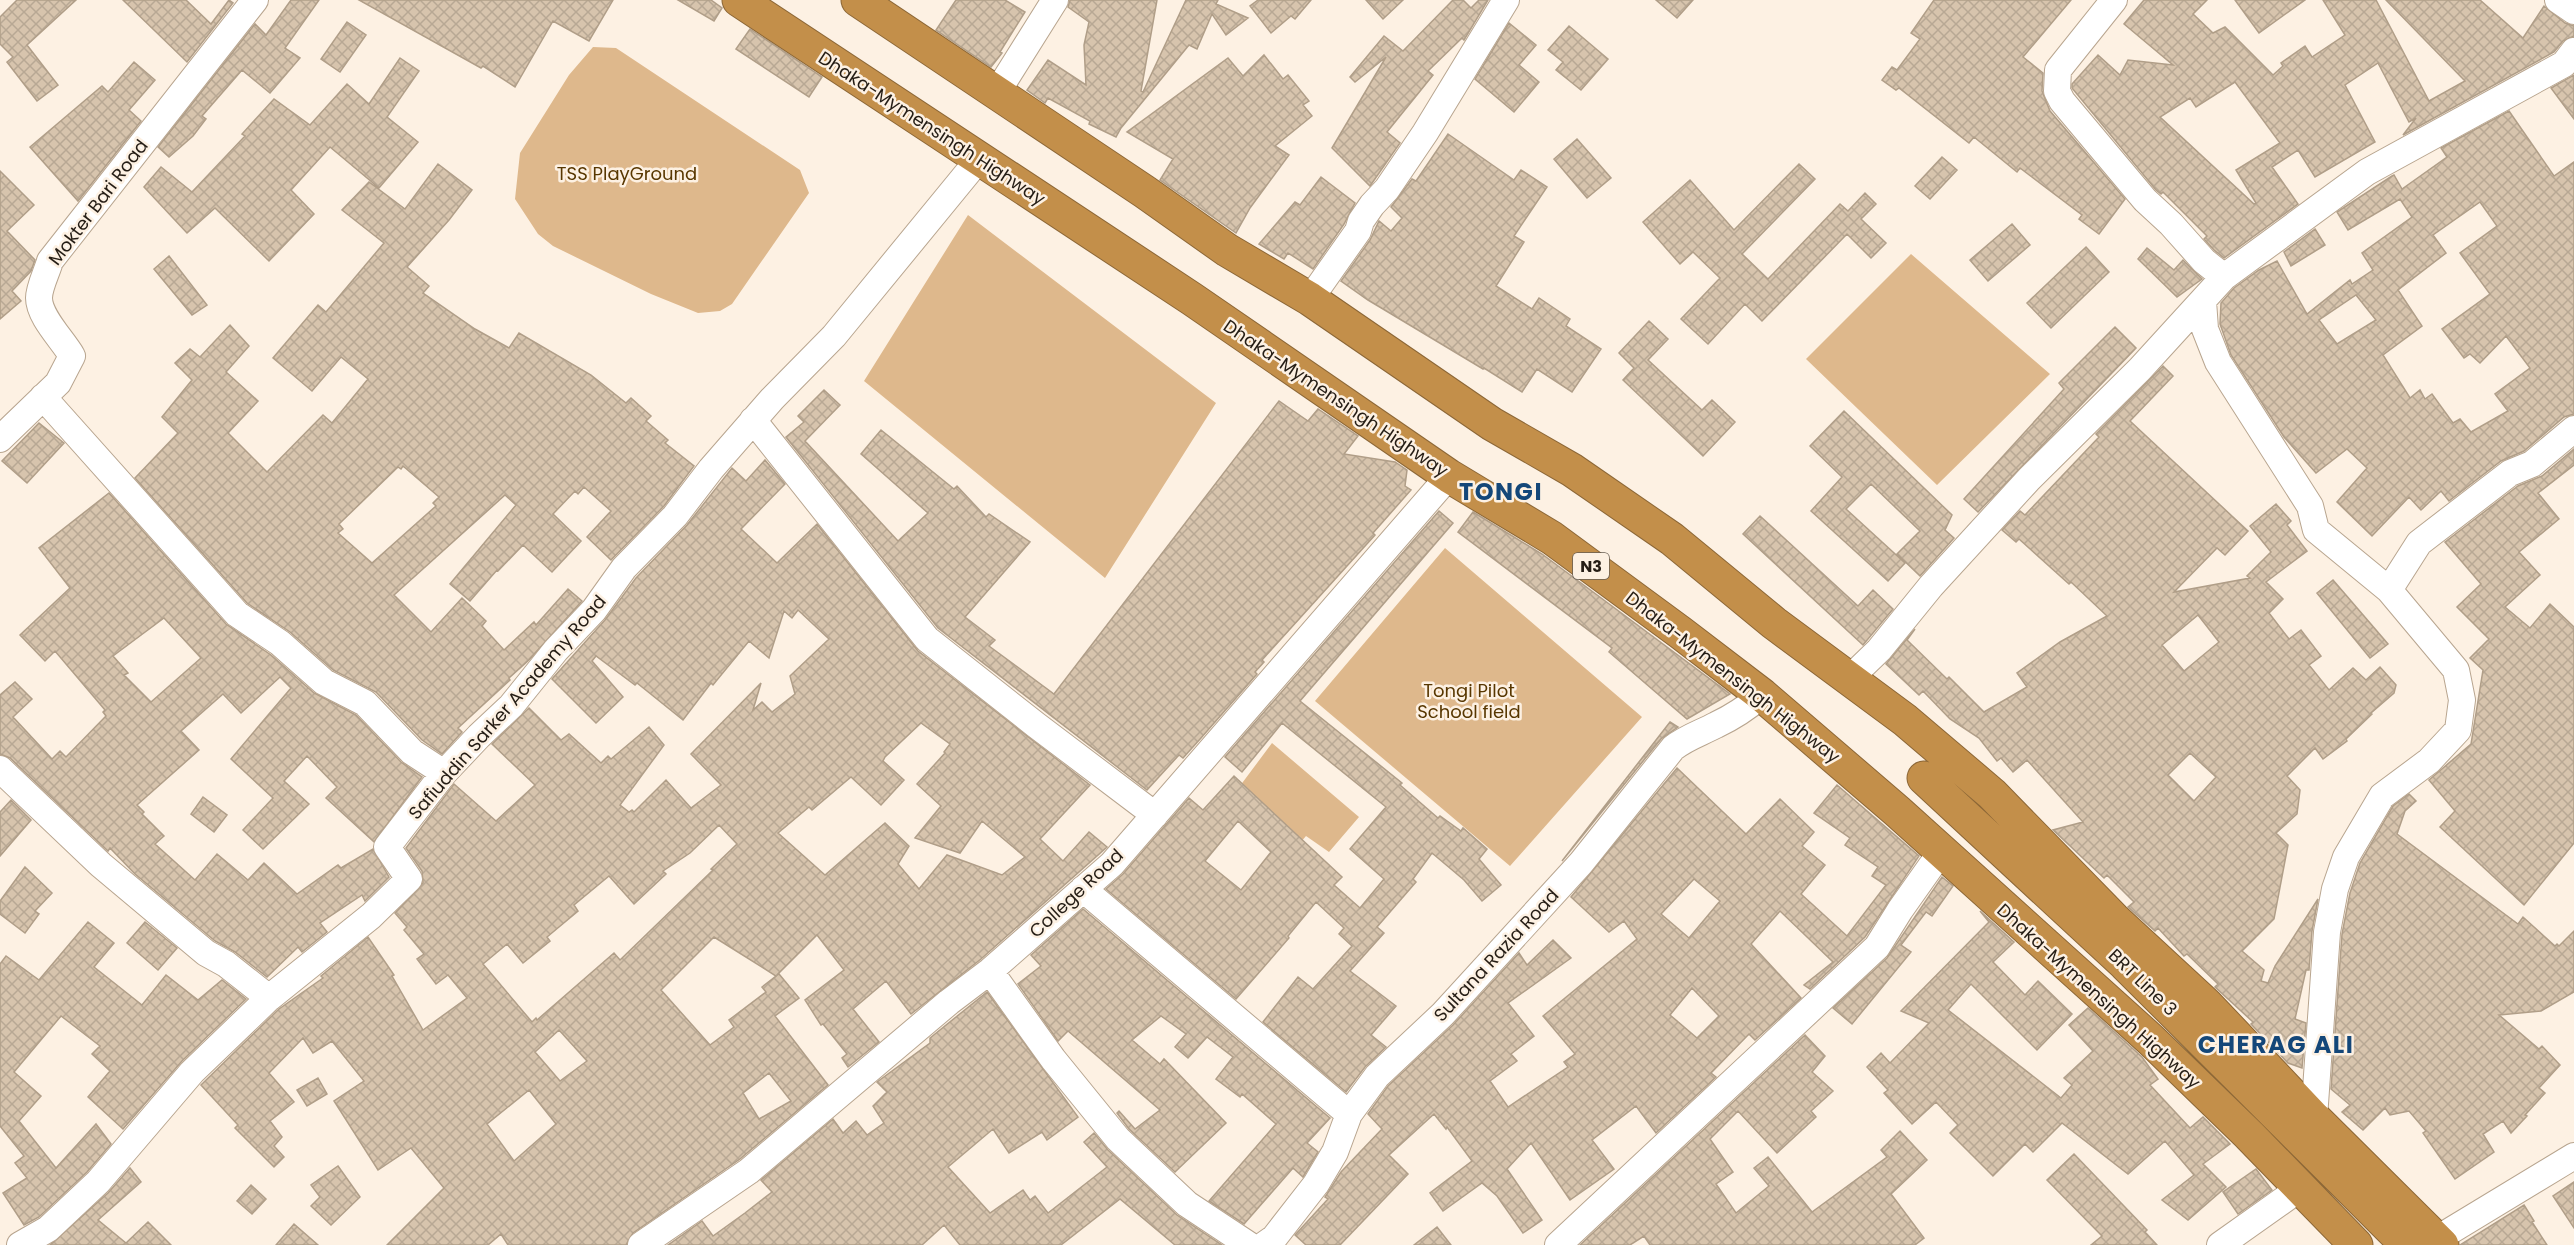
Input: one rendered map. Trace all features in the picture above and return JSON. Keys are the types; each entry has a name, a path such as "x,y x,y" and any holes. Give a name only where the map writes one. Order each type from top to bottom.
{"highway":[{"name":"Dhaka-Mymensingh Highway","path":"739,0 1192,299 1449,476 1552,538 1762,695 1898,811 2151,1040 2356,1245"},
{"path":"858,0 1145,192 1227,250 1310,299 1483,418 1572,470 1672,539 1774,623 1914,728 1992,794 2114,919 2206,1004 2429,1243"},
{"name":"BRT Line 3","path":"1924,778 2429,1243"}],"street":[{"name":"Mokter Bari Road","path":"0,439 58,383 72,356 64,341 46,320 39,299 50,261 255,0"},
{"path":"996,94 1055,0"},
{"path":"1310,299 1358,231 1361,221 1372,205 1387,189 1425,133 1506,0"},
{"path":"2114,0 2058,70 2057,91 2062,101 2145,200 2171,224 2204,261 2224,277"},
{"path":"2558,0 2574,11"},
{"path":"1850,678 1879,650 1931,586 2029,479 2140,369 2224,277 2367,172 2564,64 2574,51"},
{"name":"Safiuddin Sarker Academy Road","path":"20,1245 48,1229 98,1182 192,1072 269,998 371,916 409,879 387,847 444,773 511,706 556,650 594,610 624,568 675,516 753,420 834,336 979,159"},
{"path":"2203,301 2205,329 2218,362 2310,506 2316,530 2389,590 2456,670 2462,700 2458,730 2429,761 2382,796 2346,857 2335,889 2327,932 2314,1118"},
{"path":"43,398 237,614 280,643 324,682 365,703 412,752 444,773"},
{"path":"753,420 927,639 1155,815"},
{"path":"2389,590 2419,543 2510,473 2532,464 2574,429"},
{"name":"College Road","path":"641,1245 749,1171 949,1002 990,971 1112,864 1449,476"},
{"name":"Sultana Razia Road","path":"1264,1245 1274,1238 1316,1184 1335,1152 1349,1114 1377,1076 1443,1014 1581,862 1673,748 1688,737 1717,725 1746,708 1762,695"},
{"path":"0,769 101,865 206,953 226,964 269,998"},
{"path":"1558,1245 1877,947 1941,852"},
{"path":"1083,889 1349,1114"},
{"path":"990,971 1053,1059 1118,1139 1187,1204 1249,1245"},
{"path":"2429,1243 2574,1156"},
{"path":"2220,1245 2299,1189"}],"green space":[{"name":"TSS PlayGround","path":"593,47 616,48 800,170 809,193 732,304 720,311 698,313 651,294 553,246 538,234 515,199 520,153 569,75"},
{"path":"968,215 1216,403 1105,578 864,381"},
{"path":"1911,254 2050,374 1937,485 1806,359"},
{"name":"Tongi Pilot School field","path":"1445,548 1642,717 1510,866 1315,701"},
{"path":"1272,743 1359,817 1329,852 1306,836 1294,850 1231,798"}],"building":[{"path":"17,0 76,0 27,45 58,85 37,101 7,62 13,57 0,44 0,17"},
{"path":"123,0 186,0 211,24 229,0 233,3 187,62"},
{"path":"291,0 319,0 285,48 300,58 270,93 242,70 202,116 206,119 193,136 169,157 158,147 255,24 266,35"},
{"path":"359,0 613,0 589,41 553,21 515,87 483,66 481,68"},
{"path":"678,0 711,0 722,8 714,21"},
{"path":"956,0 1005,0 1025,12 1000,52 1002,53 991,67 936,30"},
{"path":"1070,0 1157,0 1141,91 1143,92 1186,0 1218,0 1216,4 1248,18 1226,35 1212,14 1197,49 1189,45 1116,137 1089,124 1090,121 1048,98 1045,103 1027,90 1048,60 1086,85 1084,45 1089,22 1068,7"},
{"path":"1258,0 1311,0 1295,19 1291,16 1271,33 1250,6"},
{"path":"1366,0 1403,0 1383,19"},
{"path":"1453,0 1463,0 1471,8 1479,0 1488,0 1464,40 1462,38 1428,71 1433,75 1387,132 1400,143 1370,186 1332,148 1386,57 1355,82 1350,77 1384,36 1403,51"},
{"path":"1656,0 1693,0 1677,18"},
{"path":"1934,0 2071,0 2023,57 2043,73 2042,91 2050,111 2125,199 2099,234 2079,219 2082,215 2020,168 2017,172 1974,137 1969,143 1899,88 1896,90 1882,80 1892,67 1897,70 1920,39 1911,33"},
{"path":"2144,0 2207,0 2193,14 2213,33 2225,27 2273,75 2283,66 2281,63 2305,46 2312,57 2345,35 2323,0 2376,0 2429,101 2465,81 2386,0 2480,0 2523,38 2544,6 2565,23 2574,26 2574,36 2563,41 2554,52 2403,135 2416,118 2409,122 2378,63 2345,85 2375,142 2315,177 2298,150 2272,167 2298,204 2224,258 2204,239 2207,236 2163,192 2161,194 2156,190 2072,88 2072,84 2098,55 2120,75 2128,60 2173,65 2124,24","holes":["2235,82 2280,143 2236,170 2256,203 2254,204 2160,117 2190,98 2196,107"]},
{"path":"2235,0 2305,0 2259,33"},
{"path":"347,22 366,35 340,72 321,59"},
{"path":"1509,23 1536,45 1519,65 1539,82 1514,112 1475,79"},
{"path":"1569,26 1608,59 1581,90 1556,70 1563,62 1548,50"},
{"path":"750,29 822,77 809,97 736,49"},
{"path":"1264,55 1283,79 1288,75 1309,101 1303,105 1312,116 1275,146 1289,155 1250,208 1236,233 1160,180 1173,159 1127,132 1228,58 1243,76"},
{"path":"400,58 419,71 387,117 418,142 379,188 330,147 291,190 314,214 269,261 215,208 187,233 144,187 161,167 192,192 245,136 242,134 274,99 310,125 347,84 369,104"},
{"path":"134,62 155,80 129,110 141,121 78,201 30,147 102,86 108,92"},
{"path":"2574,75 2574,119 2551,88"},
{"path":"2509,111 2554,176 2574,162 2574,414 2564,417 2524,451 2501,461 2449,501 2441,491 2421,510 2409,497 2372,536 2337,502 2367,468 2347,449 2316,473 2284,437 2231,355 2220,324 2221,303 2234,288 2259,270 2277,261 2307,314 2350,280 2352,284 2373,270 2362,253 2412,217 2400,199 2348,230 2337,212 2394,175 2402,189 2447,157 2441,148","holes":["2480,202 2497,226 2460,253 2490,294 2442,329 2464,358 2470,354 2480,363 2506,336 2530,368 2495,394 2508,411 2471,432 2460,419 2453,423 2432,394 2425,399 2420,390 2410,398 2383,355 2422,326 2398,290 2446,253 2433,235","2356,295 2376,320 2337,344 2319,320"]},
{"path":"1448,134 1514,180 1521,170 1547,187 1514,236 1524,242 1496,286 1532,309 1539,298 1570,319 1566,326 1601,349 1572,392 1537,369 1522,392 1368,300 1341,281 1370,240 1379,221 1391,231 1402,218 1391,207 1412,179 1416,181"},
{"path":"1577,139 1611,178 1587,198 1554,159"},
{"path":"1942,157 1957,170 1930,199 1915,186"},
{"path":"438,164 472,190 407,267 429,286 423,293 475,329 509,348 519,333 591,375 626,403 631,398 651,416 646,421 668,440 665,443 694,466 664,506 611,560 587,537 611,511 584,487 578,494 575,491 553,514 581,541 552,572 523,545 470,601 450,584 516,505 505,495 394,595 431,632 462,598 486,621 482,626 504,650 534,622 536,625 568,589 582,601 529,660 509,678 510,680 458,728 462,732 442,754 422,740 376,692 333,670 290,632 247,603 135,478 178,433 162,417 192,380 175,363 190,349 200,357 230,325 249,346 226,372 258,401 228,433 267,472 323,415 332,423 368,379 341,357 312,391 273,358 318,305 326,312 384,243 342,210 369,182 405,209","holes":["403,466 439,497 433,503 436,506 372,563 338,533 343,529 339,524 398,467 401,469"]},
{"path":"1799,164 1815,179 1742,254 1768,279 1840,204 1848,211 1865,193 1876,204 1861,219 1886,243 1871,258 1847,234 1762,321 1745,304 1708,344 1681,319 1720,278 1693,252 1680,264 1643,222 1690,180 1734,230"},
{"path":"0,171 34,205 7,231 35,260 31,271 12,291 21,301 0,319"},
{"path":"1321,177 1355,203 1344,224 1313,269 1288,253 1284,259 1259,244 1295,202 1300,205"},
{"path":"2012,224 2030,245 1988,281 1970,260"},
{"path":"2315,229 2325,245 2291,266 2284,252"},
{"path":"2086,247 2109,272 2051,328 2027,303"},
{"path":"2147,248 2174,270 2183,260 2202,279 2177,297 2138,259"},
{"path":"169,256 207,305 192,315 154,269"},
{"path":"1649,321 1668,339 1648,360 1702,410 1712,400 1735,422 1703,456 1623,380 1634,368 1619,353"},
{"path":"2115,327 2136,348 1978,512 1964,499 2064,389 2059,383"},
{"path":"2163,366 2173,376 2130,421 2248,531 2225,555 2217,548 2174,592 2250,578 2247,576 2271,552 2250,526 2276,504 2291,521 2287,525 2307,551 2266,582 2283,599 2269,613 2289,639 2301,630 2321,656 2309,665 2329,690 2353,668 2366,680 2380,667 2396,685 2394,693 2371,713 2346,739 2347,741 2323,759 2315,748 2287,776 2300,790 2297,814 2276,833 2288,845 2274,919 2242,951 2264,970 2261,981 2268,983 2275,966 2318,899 2312,931 2309,970 2306,970 2295,1019 2306,1023 2302,1068 2288,1063 2251,1024 2253,1022 2215,987 2218,984 2187,954 2184,956 2158,928 2155,931 2128,907 2134,902 2107,875 2104,878 2053,830 2083,822 2027,760 2013,772 2001,758 1997,761 1979,738 1950,719 1923,691 1919,695 1886,664 1915,629 1907,640 1984,712 2027,687 2017,673 2060,642 2107,616 2071,582 2069,584 2019,539 2016,542 2002,530 2020,511 2025,515 2099,437 2096,434","holes":["2198,615 2219,642 2184,671 2162,645","2190,753 2216,777 2194,801 2168,775"]},
{"path":"824,390 840,405 805,441 898,541 928,513 861,454 881,430 954,489 957,486 986,517 989,514 1030,542 965,617 995,640 989,646 1054,694 1279,401 1308,421 1318,409 1358,436 1344,454 1395,462 1407,470 1405,486 1411,490 1373,533 1375,535 1262,660 1264,662 1255,672 1257,674 1201,738 1183,758 1179,755 1147,790 938,628 786,437 804,422 798,416"},
{"path":"1844,411 1952,515 1945,530 1954,538 1920,576 1897,554 1920,531 1871,484 1846,509 1905,563 1888,581 1811,511 1842,477 1810,446"},
{"path":"39,423 64,443 27,483 2,461"},
{"path":"2574,449 2574,465 2538,493 2559,519 2519,552 2540,575 2505,607 2530,628 2550,604 2574,627 2574,843 2524,905 2440,827 2455,811 2429,780 2471,744 2483,670 2470,658 2489,639 2457,607 2481,584 2445,542 2518,486 2542,476"},
{"path":"765,460 785,484 741,529 777,563 817,524 918,651 1090,785 1040,839 1063,861 1089,832 1107,847 981,959 911,1014 886,981 853,1009 879,1042 848,1067 842,1058 847,1054 823,1024 821,1025 805,1000 844,970 817,935 777,975 779,974 799,998 775,1016 828,1085 740,1159 633,1233 626,1245 508,1245 501,1234 488,1245 387,1245 444,1188 411,1148 378,1170 334,1101 364,1081 332,1041 313,1053 303,1038 269,1073 294,1102 270,1121 282,1137 274,1146 284,1157 274,1167 235,1128 238,1125 201,1085 279,1009 323,978 321,976 368,937 394,975 392,976 423,1030 467,998 448,975 436,984 417,959 424,954 404,930 407,927 395,913 423,883 422,871 406,848 454,784 496,821 535,785 492,744 529,708 561,740 569,734 601,763 608,756 611,759 649,727 664,745 620,805 629,812 632,810 634,812 666,780 691,808 721,785 691,754 761,683 753,710 762,702 772,712 795,694 790,676 829,639 798,610 792,618 784,611 769,658 749,641 713,685 711,683 683,720 637,683 635,685 596,656 592,661 623,697 596,723 552,679 605,620 636,578 687,525 732,468 746,481","holes":["921,723 950,744 945,753 917,784 941,806 915,838 960,853 982,821 1025,857 1002,875 947,855 919,889 898,864 909,846 885,823 825,875 778,833 809,807 812,810 851,777 881,805 904,780 883,761","719,825 737,844 620,960 614,953 537,1020 536,1018 532,1022 483,964 507,944 523,963 550,941 547,937 578,911 574,905 609,876 634,904 666,874 663,871 690,853","714,937 776,976 762,987 766,992 729,1020 734,1027 710,1045 661,990","559,1030 587,1061 560,1081 535,1052","769,1073 791,1101 759,1119 743,1093","529,1090 556,1124 514,1161 487,1124"]},
{"path":"109,493 226,624 271,655 314,693 356,715 401,762 422,777 374,842 326,798 337,787 307,756 284,781 309,804 263,849 243,830 273,798 231,759 291,688 280,677 241,713 223,694 181,731 199,750 137,805 144,812 142,814 164,836 155,844 195,880 217,854 248,880 264,863 297,894 338,865 341,868 373,849 389,877 365,901 362,895 320,923 327,932 302,952 298,947 267,977 235,952 215,941 135,874 110,848 108,851 10,758 0,754 0,695 15,682 32,699 13,717 52,759 60,751 66,757 106,716 103,712 105,710 55,651 45,661 20,635 70,588 39,548","holes":["164,618 201,658 151,702 124,675 128,673 113,656"]},
{"path":"1439,511 1453,523 1300,701 1402,783 1400,785 1438,818 1440,816 1461,831 1463,828 1487,849 1479,859 1501,885 1482,901 1464,880 1432,853 1413,879 1416,882 1377,927 1384,933 1350,971 1396,1006 1371,1035 1386,1047 1365,1067 1346,1092 1263,1022 1298,977 1313,989 1352,946 1339,934 1344,928 1316,902 1288,936 1289,938 1236,999 1106,889 1123,874 1189,798 1203,810 1234,776 1342,877 1334,885 1360,908 1384,879 1350,849 1386,807 1282,723 1242,772 1225,757","holes":["1238,821 1271,852 1241,890 1205,861"]},
{"path":"1473,512 1542,554 1730,694 1687,719 1609,652 1612,648 1458,532"},
{"path":"1760,516 1858,606 1873,590 1893,609 1863,645 1743,534"},
{"path":"2333,580 2388,644 2370,658 2317,593"},
{"path":"1670,722 1678,727 1661,739 1562,861"},
{"path":"1677,768 1746,834 1780,799 1814,832 1802,846 1825,865 1801,894 1847,936 1886,885 1872,876 1878,867 1845,845 1850,838 1814,813 1837,785 1919,856 1865,937 1810,989 1804,985 1833,962 1780,911 1751,944 1801,998 1755,1040 1749,1034 1711,1073 1716,1077 1656,1133 1636,1106 1592,1140 1614,1169 1570,1200 1531,1143 1507,1169 1542,1220 1523,1233 1497,1196 1482,1183 1443,1211 1430,1193 1472,1161 1447,1127 1446,1129 1434,1114 1389,1155 1408,1174 1340,1245 1306,1245 1295,1235 1328,1199 1325,1197 1341,1172 1382,1129 1368,1114 1388,1086 1453,1025 1519,953 1527,965 1553,940 1571,958 1508,1003 1534,1036 1511,1054 1517,1061 1490,1081 1508,1107 1568,1067 1564,1062 1575,1054 1543,1016 1637,939 1624,921 1609,932 1571,897","holes":["1694,879 1720,901 1689,938 1661,914","1692,988 1719,1016 1697,1038 1670,1015"]},
{"path":"2409,794 2416,801 2405,811 2397,834 2518,924 2523,917 2555,946 2557,944 2559,946 2574,931 2574,992 2541,1011 2499,1015 2539,1049 2542,1046 2560,1065 2539,1088 2545,1093 2511,1133 2503,1121 2483,1134 2494,1152 2455,1179 2423,1133 2426,1131 2409,1111 2390,1115 2385,1108 2363,1130 2342,1112 2350,1105 2331,1089 2342,934 2350,893 2360,863 2393,806"},
{"path":"203,797 227,815 214,832 191,814"},
{"path":"11,800 31,820 0,856 0,812"},
{"path":"25,867 52,893 35,911 39,914 25,933 0,914 0,901"},
{"path":"1942,877 1953,886 1932,916 1926,912 1901,945 1911,952 1852,1024 1833,1008 1887,958"},
{"path":"1083,909 1330,1118 1307,1143 1318,1152 1303,1177 1293,1168 1244,1224 1209,1201 1276,1124 1242,1094 1240,1097 1216,1079 1233,1057 1207,1037 1188,1058 1175,1047 1186,1034 1161,1016 1132,1040 1160,1064 1164,1059 1226,1123 1175,1172 1129,1129 1117,1113 1119,1111 1135,1129 1160,1110 1068,1031 1058,1041 1018,984 1041,966 1031,955"},
{"path":"1980,911 2014,942 1993,962 2025,995 2038,981 2072,1014 2037,1050 1971,984 1948,1010 2061,1098 2072,1085 2064,1078 2093,1051 2069,1025 2088,1008 2142,1057 2158,1079 2150,1085 2190,1128 2203,1117 2230,1144 2203,1164 2226,1187 2188,1220 2162,1200 2194,1175 2165,1141 2128,1174 2062,1123 2033,1152 2025,1144 1993,1176 1950,1133 1958,1125 1936,1102 1912,1124 1884,1093 1888,1090 1867,1067 1881,1053 1890,1063 1929,1023 1901,1011 1989,922"},
{"path":"88,922 114,943 94,967 142,1005 166,975 198,1000 222,980 246,999 182,1061 123,1129 88,1097 110,1071 92,1054 100,1046 61,1016 14,1072 41,1096 19,1121 56,1168 96,1124 111,1144 87,1172 39,1217 24,1225 3,1193 27,1178 15,1163 24,1156 0,1126 0,964 6,956 39,980"},
{"path":"145,922 177,948 158,970 127,943"},
{"path":"987,992 1078,1117 1047,1140 1042,1132 1009,1153 993,1129 948,1167 990,1213 1023,1190 1030,1200 1035,1196 1048,1213 1107,1167 1084,1142 1094,1133 1108,1150 1177,1215 1222,1245 1175,1245 1120,1199 1061,1245 960,1245 944,1225 922,1245 668,1245 702,1221 713,1236 745,1213 772,1192 761,1180 833,1119 843,1133 856,1121 867,1135 884,1123 873,1106 887,1092 877,1082 930,1043 930,1038"},
{"path":"1805,1035 1825,1056 1812,1072 1833,1091 1811,1111 1816,1117 1777,1153 1738,1111 1710,1139 1733,1172 1716,1184 1736,1213 1769,1186 1754,1168 1768,1157 1812,1212 1887,1157 1881,1150 1900,1131 1927,1160 1891,1194 1924,1238 1915,1245 1650,1245 1644,1236 1630,1245 1580,1245"},
{"path":"318,1078 327,1094 307,1106 297,1090"},
{"path":"2074,1154 2147,1230 2145,1232 2157,1245 2091,1245 2102,1236 2047,1180"},
{"path":"338,1166 360,1197 331,1225 311,1206 320,1197 311,1185"},
{"path":"130,1168 141,1182 98,1220 126,1243 148,1222 171,1245 50,1245 108,1193"},
{"path":"2256,1169 2272,1190 2238,1214 2223,1192"},
{"path":"2574,1182 2574,1228 2553,1196"},
{"path":"251,1185 266,1199 252,1214 237,1201"},
{"path":"2524,1205 2547,1245 2460,1245"},
{"path":"294,1224 318,1245 276,1245"},
{"path":"1437,1227 1451,1245 1414,1245"}],"district":[{"name":"TONGI","path":"1501,491"},
{"name":"CHERAG ALI","path":"2276,1044"}]}
